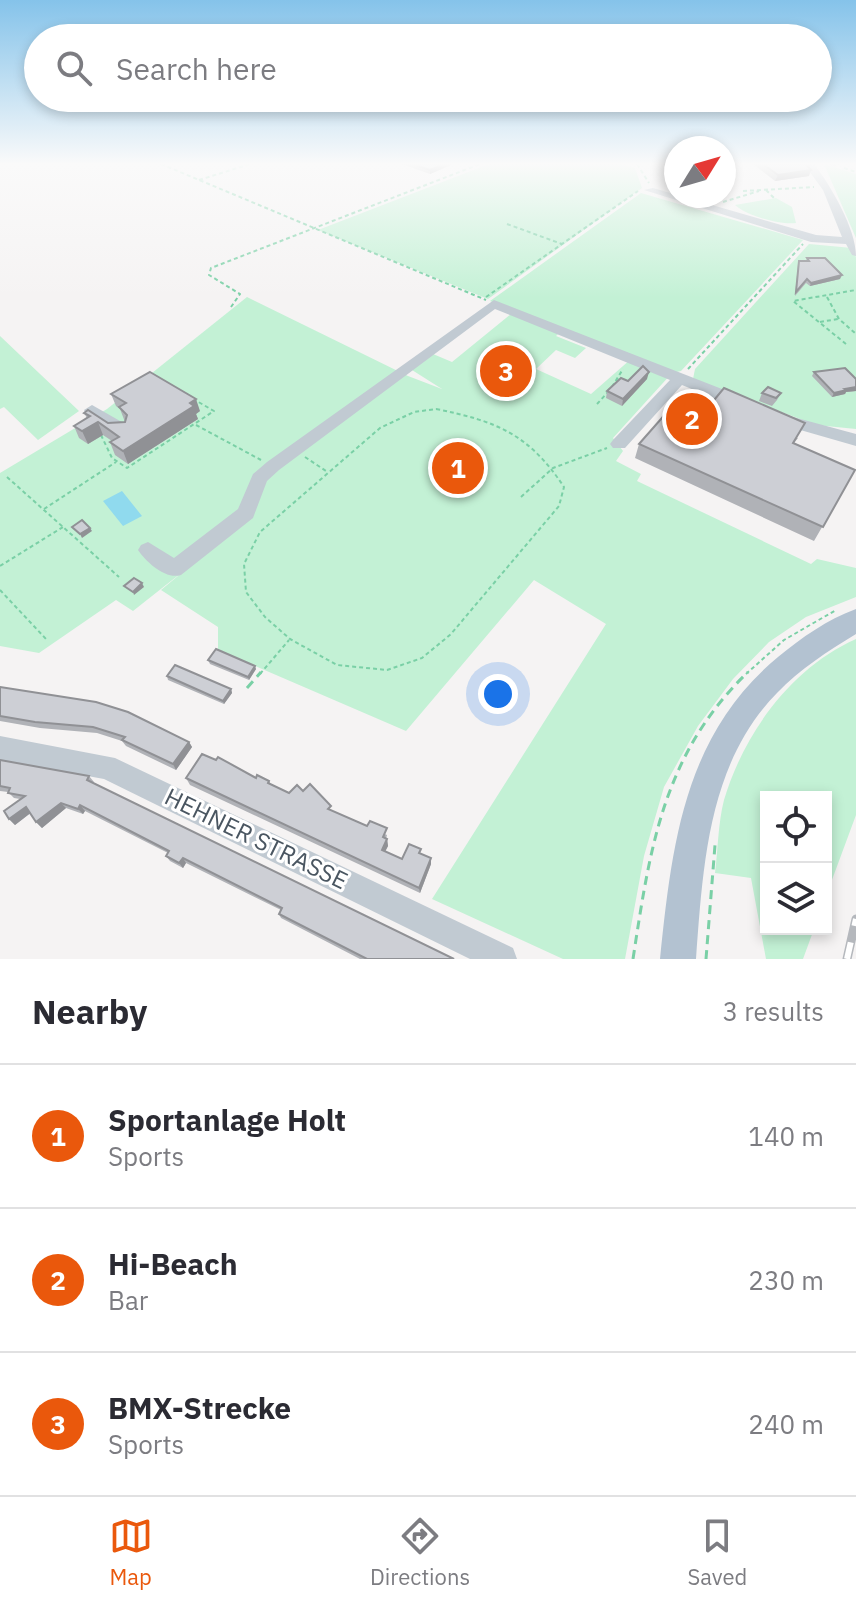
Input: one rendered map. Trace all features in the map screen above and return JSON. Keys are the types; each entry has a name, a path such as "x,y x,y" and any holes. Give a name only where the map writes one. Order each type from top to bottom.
{"main road":[{"path":"678,959 684,888 695,819 708,772 726,737 774,674 800,652 856,620"}],"street":[{"path":"716,209 853,247"},
{"path":"834,209 853,247"},
{"path":"148,550 174,569 246,513 259,478 273,466 489,301 803,427 856,440"},
{"path":"619,444 679,379"},
{"path":"96,413 121,429"},
{"name":"HEHNER STRASSE","path":"0,748 106,767 502,959"}],"path":[{"path":"264,209 489,301 612,209"},
{"path":"231,307 240,294 209,275 211,268 364,209"},
{"path":"507,224 562,244"},
{"path":"679,379 810,237"},
{"path":"846,344 793,301 856,290"},
{"path":"827,295 839,319 856,334"},
{"path":"818,322 839,319"},
{"path":"597,404 612,388 615,378 633,360"},
{"path":"96,413 86,425 101,435 117,462 127,468 214,411 191,397"},
{"path":"436,409 474,417 518,433 553,468 564,487 559,506 451,634 422,658 387,670 337,665 290,639 265,617 246,592 244,564 260,532 380,428 414,412 436,409"},
{"path":"195,424 273,466"},
{"path":"521,497 553,468 619,444"},
{"path":"294,450 328,473"},
{"path":"43,510 117,462"},
{"path":"7,477 119,577"},
{"path":"0,566 63,527"},
{"path":"0,590 46,639"},
{"path":"247,688 290,639"},
{"path":"706,959 715,841"}],"green space":[{"path":"373,209 613,209 488,299 318,230"},
{"path":"619,209 695,209 803,240 681,371 672,373 613,438 623,451 616,461 641,474 637,481 811,564 817,559 856,568 856,597 806,617 769,642 733,679 698,726 664,787 644,856 625,959 563,959 432,899 606,624 534,580 406,731 218,650 218,627 161,590 190,566 133,611 116,600 39,653 0,646 0,473 107,409 247,297 408,376 442,389 412,370 433,354 452,362 511,314 559,333 556,336 586,348 575,358 556,350 536,369 591,394 631,359 490,301"},
{"path":"741,209 792,209 796,223 781,223"},
{"path":"843,209 856,209 856,238"},
{"path":"809,244 852,248 856,257 856,429 816,425 693,379 695,369"},
{"path":"0,336 79,411 38,440 4,407 0,409"},
{"path":"856,639 856,815 832,880 832,791 760,791 760,927 751,878 715,873 724,800 757,727 791,685 832,651"},
{"path":"762,935 812,935 803,959 766,959"}],"water":[{"path":"122,491 142,516 123,526 103,501"}],"building":[{"path":"807,258 825,258 842,275 811,283 807,279 796,292 799,261 809,261"},
{"path":"643,366 649,372 623,399 607,391 621,378 628,381"},
{"path":"845,368 856,379 856,387 834,393 814,372"},
{"path":"150,372 196,399 190,403 194,406 123,451 110,442 119,437 98,422 82,431 74,426 90,416 84,413 88,410 108,423 125,422 127,415 119,407 126,403 111,394"},
{"path":"768,387 781,393 776,398 762,393"},
{"path":"724,388 805,423 793,443 855,470 823,527 639,444 668,411 696,422"},
{"path":"82,520 90,528 80,534 72,527"},
{"path":"134,578 142,583 133,592 124,586"},
{"path":"216,649 255,666 248,677 208,660"},
{"path":"175,665 231,689 223,701 167,676"},
{"path":"0,687 96,702 128,712 189,742 173,764 122,740 125,737 93,727 0,716"},
{"path":"202,754 216,760 218,757 289,793 297,785 303,791 310,784 331,806 328,809 367,826 370,821 387,828 383,837 387,839 382,850 402,859 409,844 431,858 419,888 186,778"},
{"path":"0,760 89,776 87,780 454,959 367,959 279,914 282,908 183,858 179,863 166,856 169,851 80,805 78,809 61,803 36,822 26,807 9,819 4,811 25,796 8,793 10,788 0,786"}],"railway":[{"path":"847,959 856,919"}],"place":[{"name":"BMX-Strecke","path":"506,371"},
{"name":"Hi-Beach","path":"692,419"},
{"name":"Sportanlage Holt","path":"458,468"}]}
